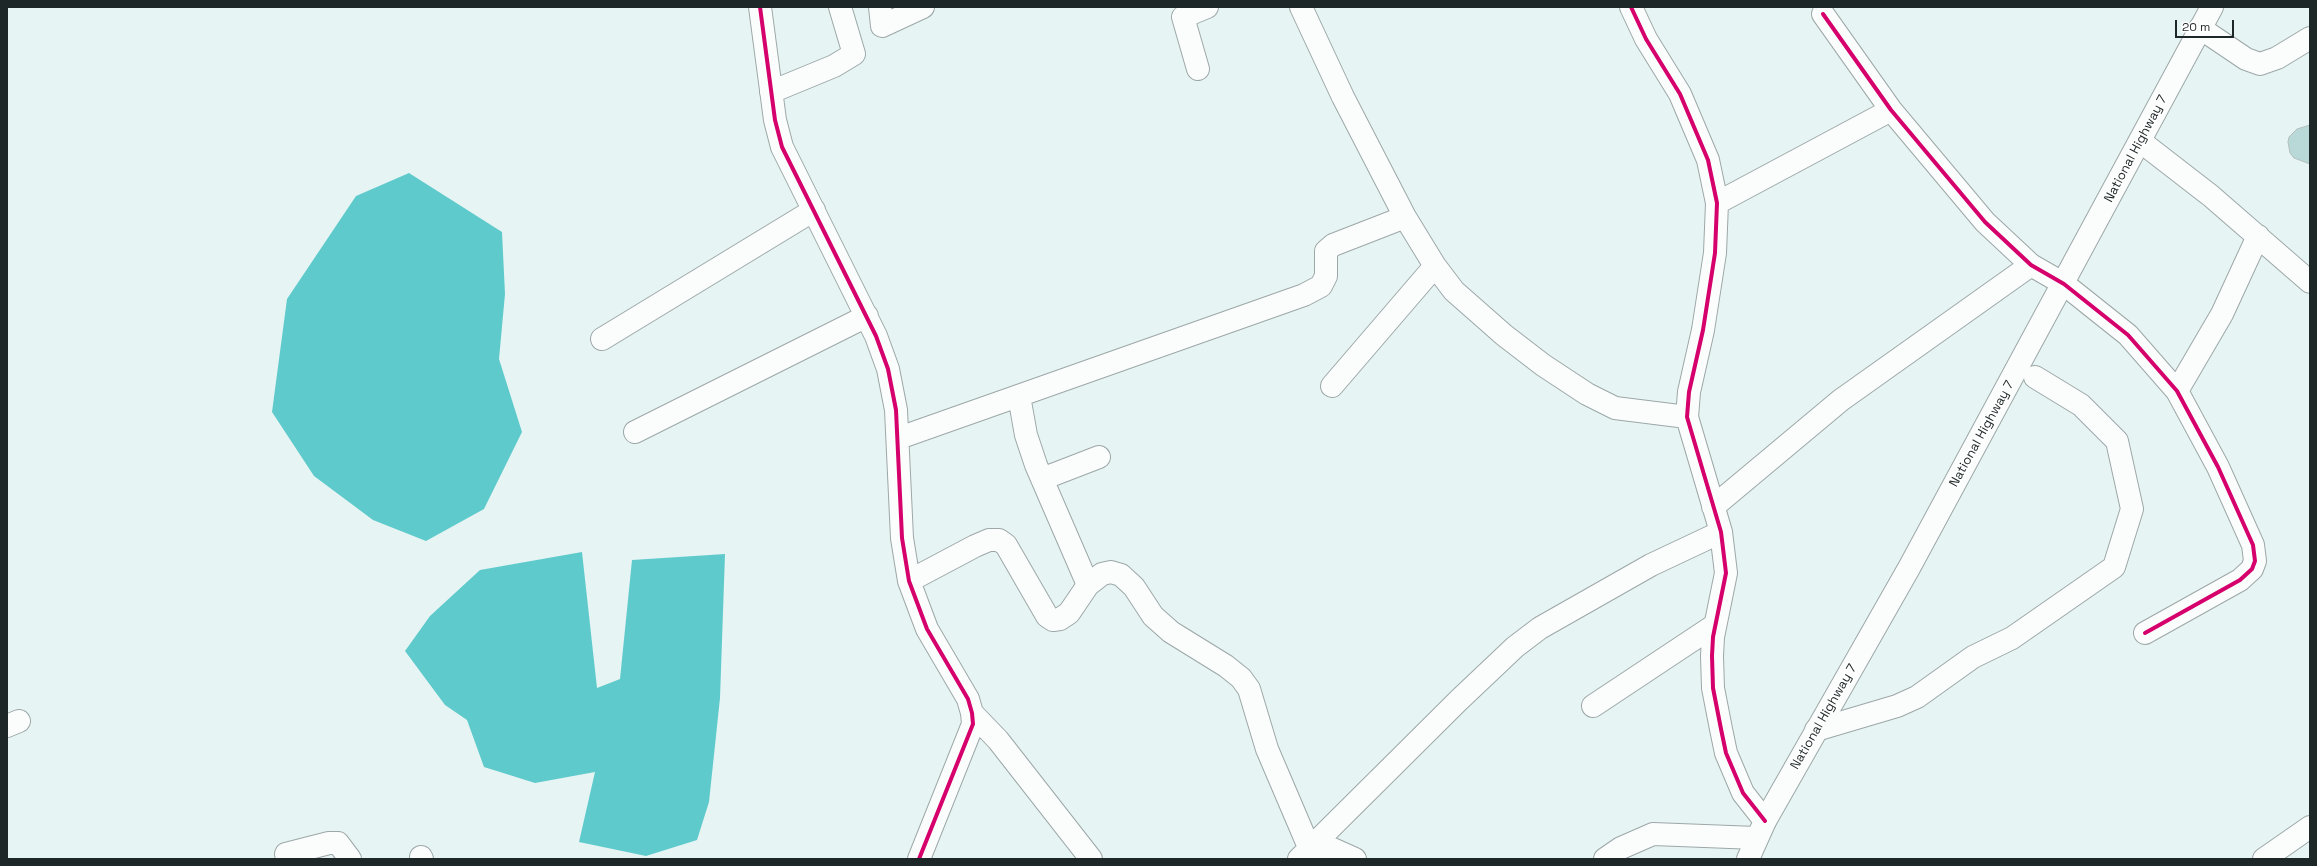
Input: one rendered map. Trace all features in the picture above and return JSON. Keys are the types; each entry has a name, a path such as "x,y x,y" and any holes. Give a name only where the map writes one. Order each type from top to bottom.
{"street":[{"path":"760,7 775,120 782,147 866,316 888,369 896,410 899,438 898,484 902,538 909,581 927,629 968,699 972,713 973,724 919,859"},
{"path":"771,92 834,66 854,54 840,7"},
{"path":"880,7 882,26 923,7"},
{"path":"1198,69 1183,17 1207,7"},
{"path":"1301,7 1343,97 1404,217 1435,266 1454,291 1504,335 1543,365 1587,394 1615,408 1687,417"},
{"path":"1605,859 1621,848 1653,834 1760,829 1726,753 1713,688 1712,656 1715,625 1726,573 1721,532 1687,417 1689,392 1703,330 1715,253 1717,203 1708,160 1680,94 1646,39 1631,7"},
{"name":"National Highway 7","path":"1748,859 1760,829 1909,568 2064,284 2212,7"},
{"path":"1822,14 1891,110 1986,222 2031,265 2064,284 2128,335 2177,391 2218,467 2253,546 2255,561 2252,570 2240,580 2145,633"},
{"path":"2200,28 2246,59 2260,64 2277,58 2310,38"},
{"path":"1717,203 1891,110"},
{"path":"2140,141 2258,236 2310,282"},
{"path":"602,339 814,210"},
{"path":"899,438 1304,295 1321,286 1326,276 1326,251 1333,245 1404,217"},
{"path":"2177,391 2222,314 2258,236"},
{"path":"1713,507 1842,400 2031,265"},
{"path":"1332,386 1435,266"},
{"path":"635,432 866,316"},
{"path":"1816,730 1897,706 1917,697 1973,657 2012,638 2114,567 2132,509 2117,441 2081,405 2036,377"},
{"path":"1019,396 1026,435 1042,479 1088,585"},
{"path":"1042,479 1100,457"},
{"path":"1310,853 1454,705 1515,647 1540,628 1651,566 1721,532"},
{"path":"909,581 975,546 989,540 999,540 1006,546 1047,616 1053,620 1060,619 1069,613 1088,585 1102,574 1111,572 1121,575 1134,587 1153,616 1171,632 1241,678 1249,689 1267,749 1310,853"},
{"path":"1593,706 1715,625"},
{"path":"972,713 998,740 1091,859"},
{"path":"2264,859 2310,827"},
{"path":"286,854 329,843 338,844 350,859"},
{"path":"1310,853 1355,859"}],"water":[{"path":"409,173 502,232 505,294 499,359 522,432 484,509 426,541 373,520 314,476 272,412 287,299 356,196"},
{"path":"582,552 597,688 620,679 632,560 725,554 720,698 709,802 697,840 646,856 579,842 595,772 535,783 484,767 467,720 445,705 405,651 430,616 480,570"}],"building":[{"path":"2310,125 2310,164 2294,158 2290,153 2288,142 2289,137 2297,129"}],"cycle path":[{"path":"760,7 775,120 782,147 876,336 888,369 896,410 902,538 909,581 927,629 968,699 972,713 973,724 919,859"},
{"path":"1631,7 1646,39 1680,94 1708,160 1717,203 1715,253 1703,330 1689,392 1687,417 1721,532 1726,573 1713,637 1713,688 1726,753 1743,793 1765,821"},
{"path":"1823,14 1891,110 1985,222 2031,265 2064,284 2128,335 2177,391 2218,467 2253,545 2255,561 2252,569 2240,580 2145,633"}]}
